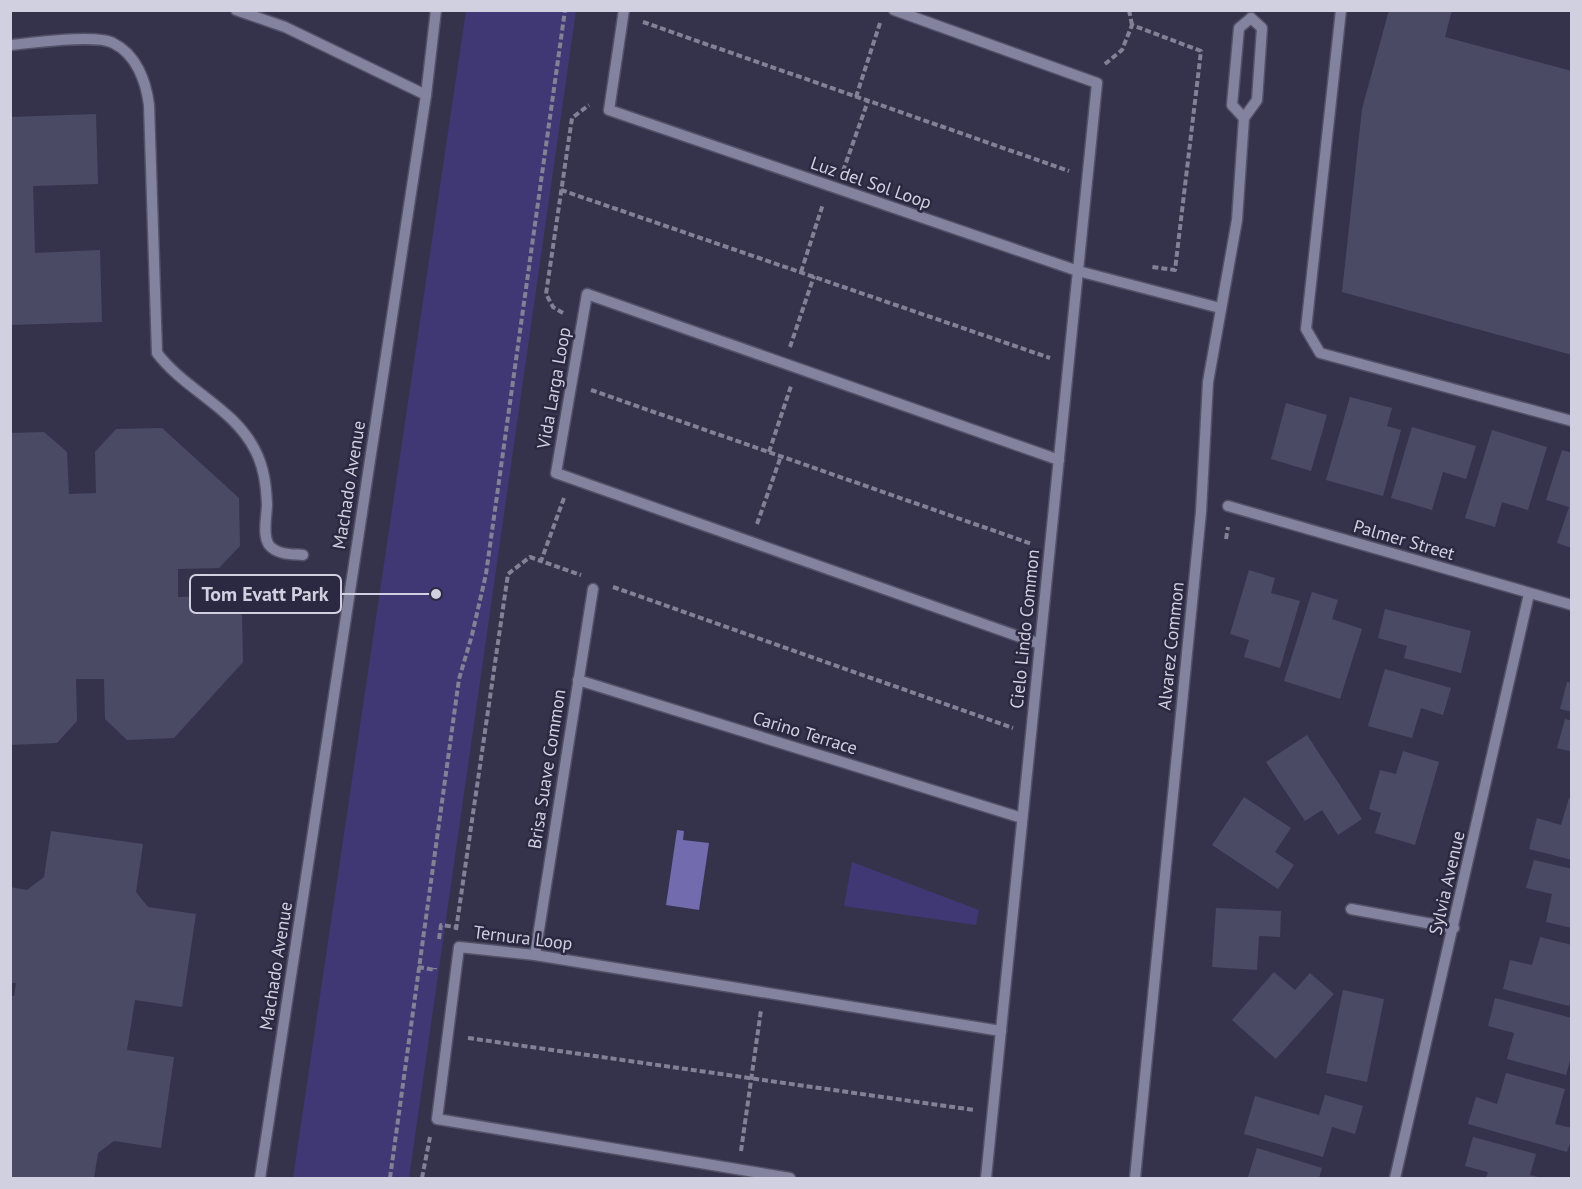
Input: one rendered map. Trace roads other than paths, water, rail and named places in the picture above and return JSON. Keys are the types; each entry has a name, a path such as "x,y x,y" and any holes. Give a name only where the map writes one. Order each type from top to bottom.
{"street":[{"path":"236,10 262,15 426,95"},
{"name":"Machado Avenue","path":"260,1179 426,95 436,10"},
{"name":"Cielo Lindo Common","path":"894,10 1092,81 1087,177 1078,271 986,1179"},
{"path":"1341,10 1306,329 1320,353 1572,420"},
{"name":"Luz del Sol Loop","path":"624,13 609,110 1078,271 1220,308"},
{"name":"Alvarez Common","path":"1135,1179 1201,512 1208,382 1237,220 1244,118 1257,100 1262,28 1251,14 1239,28 1232,105 1244,118"},
{"path":"10,45 96,39 112,42 127,53 139,68 147,89 149,105 157,353 166,366 239,426 255,449 263,469 267,504 266,536 269,545 280,553 303,555"},
{"name":"Vida Larga Loop","path":"1040,644 556,473 587,294 1059,460"},
{"name":"Palmer Street","path":"1228,506 1572,605"},
{"name":"Brisa Suave Common","path":"535,955 592,589"},
{"name":"Sylvia Avenue","path":"1395,1179 1529,594"},
{"name":"Carino Terrace","path":"578,680 1022,818"},
{"path":"1351,909 1454,928"},
{"name":"Ternura Loop","path":"790,1179 437,1119 459,946 535,955 1001,1030"}],"place":[{"name":"Tom Evatt Park","path":"436,594"}]}
